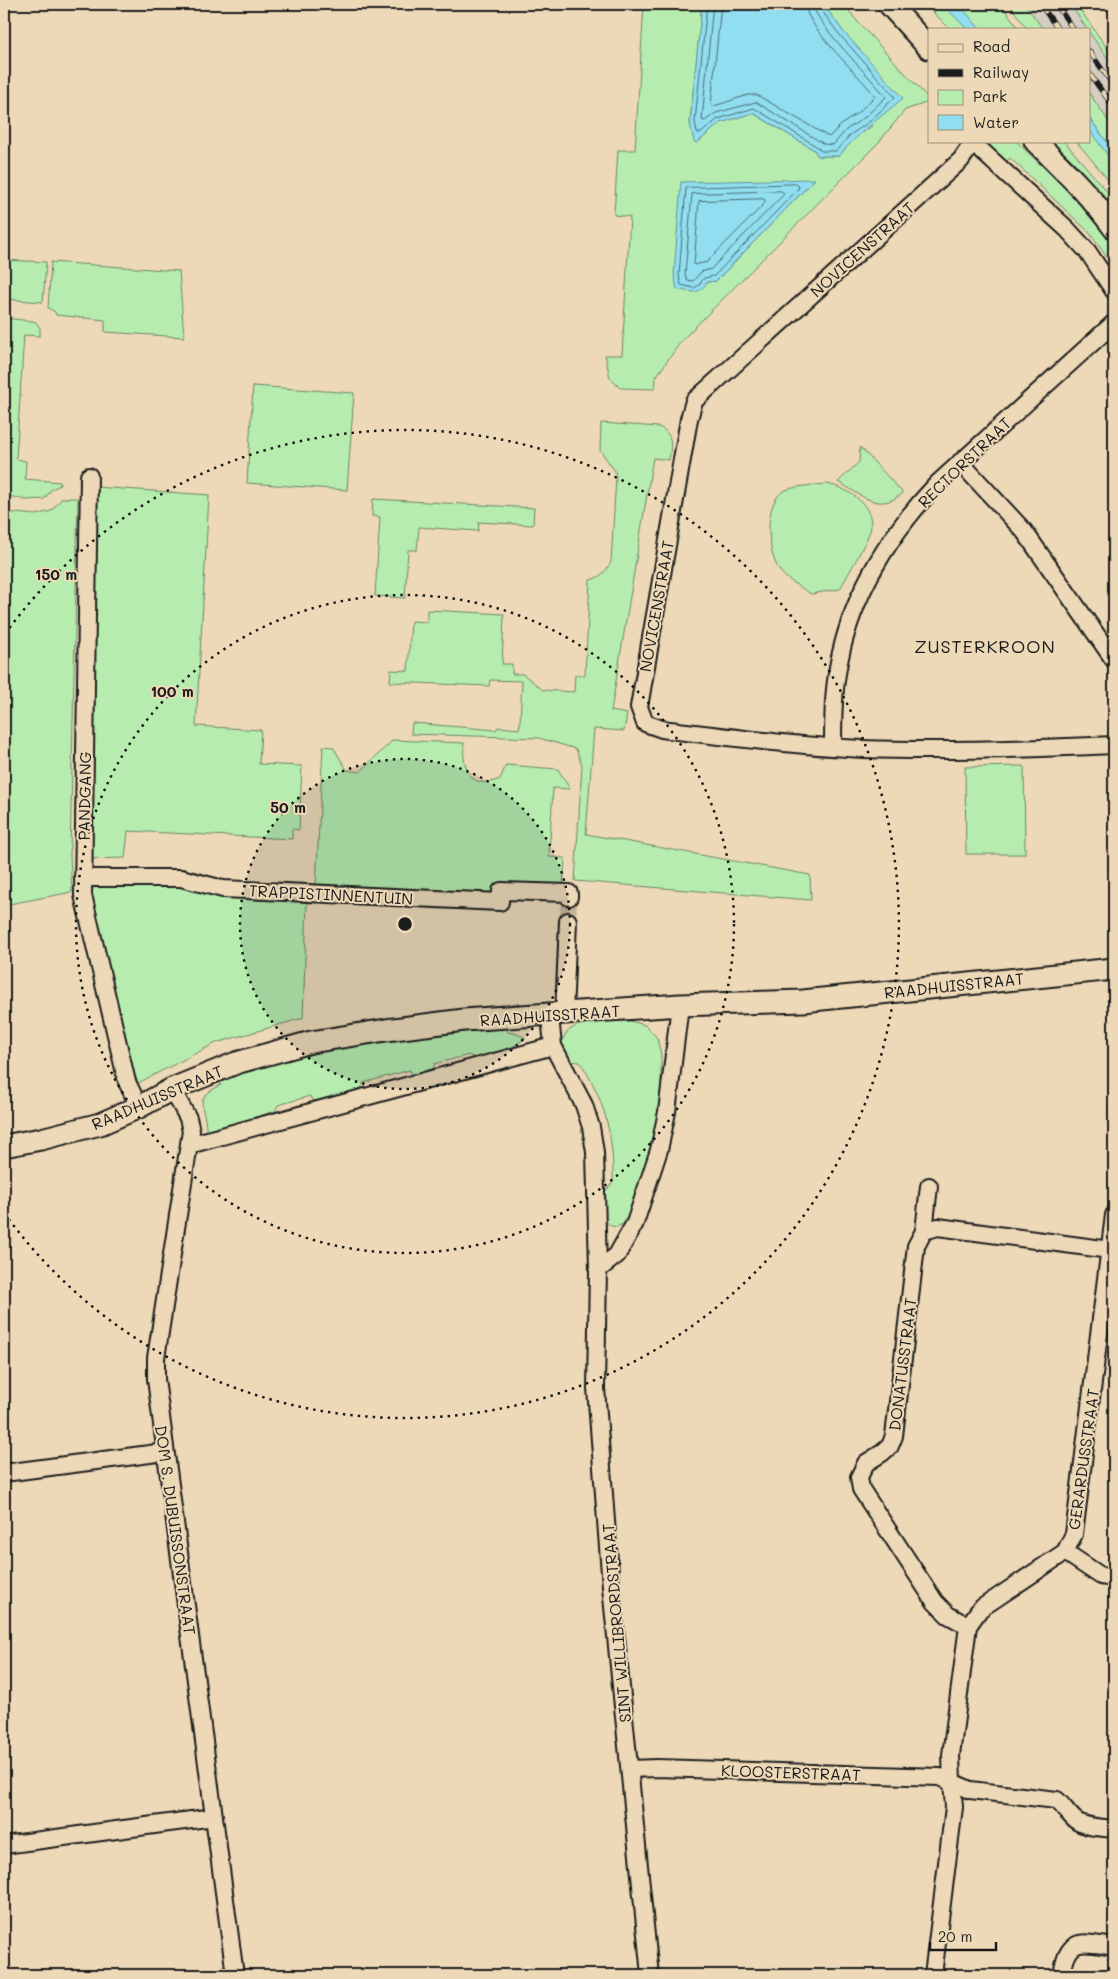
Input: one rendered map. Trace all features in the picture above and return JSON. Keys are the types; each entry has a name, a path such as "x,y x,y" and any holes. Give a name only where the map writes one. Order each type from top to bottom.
{"street":[{"path":"889,4 928,47"},
{"path":"973,142 1068,229 1088,252 1114,291"},
{"name":"NOVICENSTRAAT","path":"973,142 960,160 694,401 689,419 639,707 645,723 662,729 833,747 960,751 1028,750 1114,745"},
{"path":"1036,142 1103,212 1114,228"},
{"name":"RECTORSTRAAT","path":"833,747 835,688 844,640 855,607 888,544 919,502 960,462 1114,323"},
{"path":"960,462 1024,531 1114,660"},
{"name":"PANDGANG","path":"89,476 83,895 127,1082 140,1107"},
{"name":"TRAPPISTINNENTUIN","path":"83,878 181,878 223,889 500,902 501,891 569,895"},
{"name":"SINT WILLIBRORDSTRAAT","path":"568,921 553,1046 584,1106 591,1127 595,1152 598,1270 597,1398 611,1587 650,1975"},
{"name":"RAADHUISSTRAAT","path":"4,1146 100,1124 140,1107 172,1090 236,1063 311,1042 386,1030 464,1020 680,1005 803,1001 1114,969"},
{"path":"598,1270 617,1255 635,1224 659,1150 667,1112 680,1005"},
{"name":"RAADHUISSTRAAT","path":"190,1145 553,1046"},
{"name":"DOM S. DUBUISSONSTRAAT","path":"172,1090 188,1118 191,1131 156,1358 156,1379 234,1975"},
{"name":"DONATUSSTRAAT","path":"929,1186 924,1231 916,1246 894,1436 890,1446 866,1462 859,1477 861,1489 934,1602 948,1615 968,1626"},
{"name":"GERARDUSSTRAAT","path":"968,1626 980,1609 1066,1552 1074,1534 1108,1310 1110,1250 1114,1215"},
{"path":"924,1231 938,1227 1110,1250"},
{"path":"4,1474 166,1452"},
{"name":"GERARDUSSTRAAT","path":"1066,1552 1101,1576 1114,1578"},
{"path":"932,1975 954,1808 951,1755 968,1626"},
{"name":"KLOOSTERSTRAAT","path":"630,1769 657,1768 940,1777 970,1790 1056,1800 1073,1818 1082,1824 1114,1829"},
{"path":"4,1845 214,1817"},
{"path":"1062,1975 1065,1959 1072,1947 1082,1942 1114,1947"}],"shaded area":[{"path":"1025,4 1070,4 1086,28 1042,28"},
{"path":"1090,33 1114,67 1114,129 1090,94"}],"green space":[{"path":"644,4 702,4 690,123 697,143 720,123 753,113 814,150 818,156 839,156 853,139 872,126 843,31 823,4 844,4 856,20 928,98 928,102 905,110 879,142 682,340 656,377 655,389 620,388 610,378 605,355 622,355 630,217 614,215 618,150 635,150","holes":["814,180 716,281 706,282"]},
{"path":"925,4 1001,4 1018,28 949,28"},
{"path":"1009,4 1025,4 1042,28 1026,28"},
{"path":"1070,4 1076,4 1114,58 1114,67 1090,33 1090,28 1086,28"},
{"path":"1090,94 1114,129 1114,152 1090,118"},
{"path":"1090,130 1114,164 1114,187 1077,142 1090,142"},
{"path":"987,142 1017,142 1076,199 1101,228 1114,246 1114,267 1089,232 1010,158 1006,162 988,146"},
{"path":"1051,142 1065,142 1114,200 1114,208 1073,161"},
{"path":"4,260 46,262 43,302 4,299"},
{"path":"51,262 179,271 184,337 105,332 105,320 56,315 55,312 48,308"},
{"path":"4,318 36,322 40,328 40,336 24,335 16,459 26,461 25,479 60,482 60,485 52,489 44,499 26,500 4,495"},
{"path":"253,386 354,393 347,490 247,483"},
{"path":"601,423 659,427 667,433 671,445 669,460 653,458 611,711 627,714 624,731 594,729 586,834 810,875 811,900 575,881 582,765 576,749 539,738 411,734 412,723 496,730 498,727 519,729 520,723 522,681 490,680 489,686 390,682 391,670 408,671 411,621 427,622 427,610 504,614 502,664 512,664 512,674 523,674 543,690 574,692 575,675 585,675 590,580 602,574 611,562 616,477 615,471 600,450"},
{"path":"860,447 903,493 886,502 878,502 862,496 838,482 859,462"},
{"path":"827,484 842,489 857,498 867,510 871,526 863,547 840,589 811,594 780,571 772,553 769,530 770,518 776,499 782,492 797,487"},
{"path":"96,487 209,495 196,726 261,730 259,764 302,766 299,830 292,829 292,839 128,831 125,858 89,859"},
{"path":"62,498 78,498 70,855 72,892 4,905 4,512 36,515 51,511"},
{"path":"373,499 534,508 533,525 479,522 478,531 419,527 417,550 408,550 405,598 375,596 380,517 372,516"},
{"path":"393,740 464,743 467,769 475,780 481,782 500,779 506,765 558,769 570,789 553,788 549,857 565,858 563,889 498,894 316,885 323,746 333,747 347,770 360,772"},
{"path":"1024,766 1025,854 966,854 965,767"},
{"path":"90,885 179,885 226,895 307,902 303,1018 216,1043 138,1083 90,896"},
{"path":"630,1021 645,1025 657,1038 661,1055 660,1105 654,1145 628,1222 616,1227 604,1219 603,1214 603,1194 613,1182 613,1166 610,1134 602,1105 589,1076 580,1062 571,1061 566,1051 561,1047 564,1037 569,1030 578,1026 588,1023"},
{"path":"507,1028 508,1032 526,1038 508,1050 479,1061 469,1055 434,1064 435,1066 424,1075 411,1073 410,1070 363,1083 357,1093 320,1103 311,1099 310,1096 278,1105 273,1115 206,1132 203,1100 211,1090 221,1085 219,1080 289,1058 325,1050 397,1039"}],"water":[{"path":"702,4 823,4 843,31 903,98 861,133 839,156 818,156 814,150 753,113 720,123 697,143 694,142 690,123"},
{"path":"942,4 959,4 979,28 966,28"},
{"path":"1090,118 1114,152 1114,164 1090,130"},
{"path":"815,179 716,281 707,282 701,289 694,292 677,289 674,275 681,182"}],"tunnel":[{"path":"568,921 569,897"}],"railway":[{"path":"1040,4 1057,28"},
{"path":"1056,4 1072,28"},
{"path":"1090,52 1114,86"},
{"path":"1090,74 1114,108"}],"district":[{"name":"ZUSTERKROON","path":"985,646"}]}
